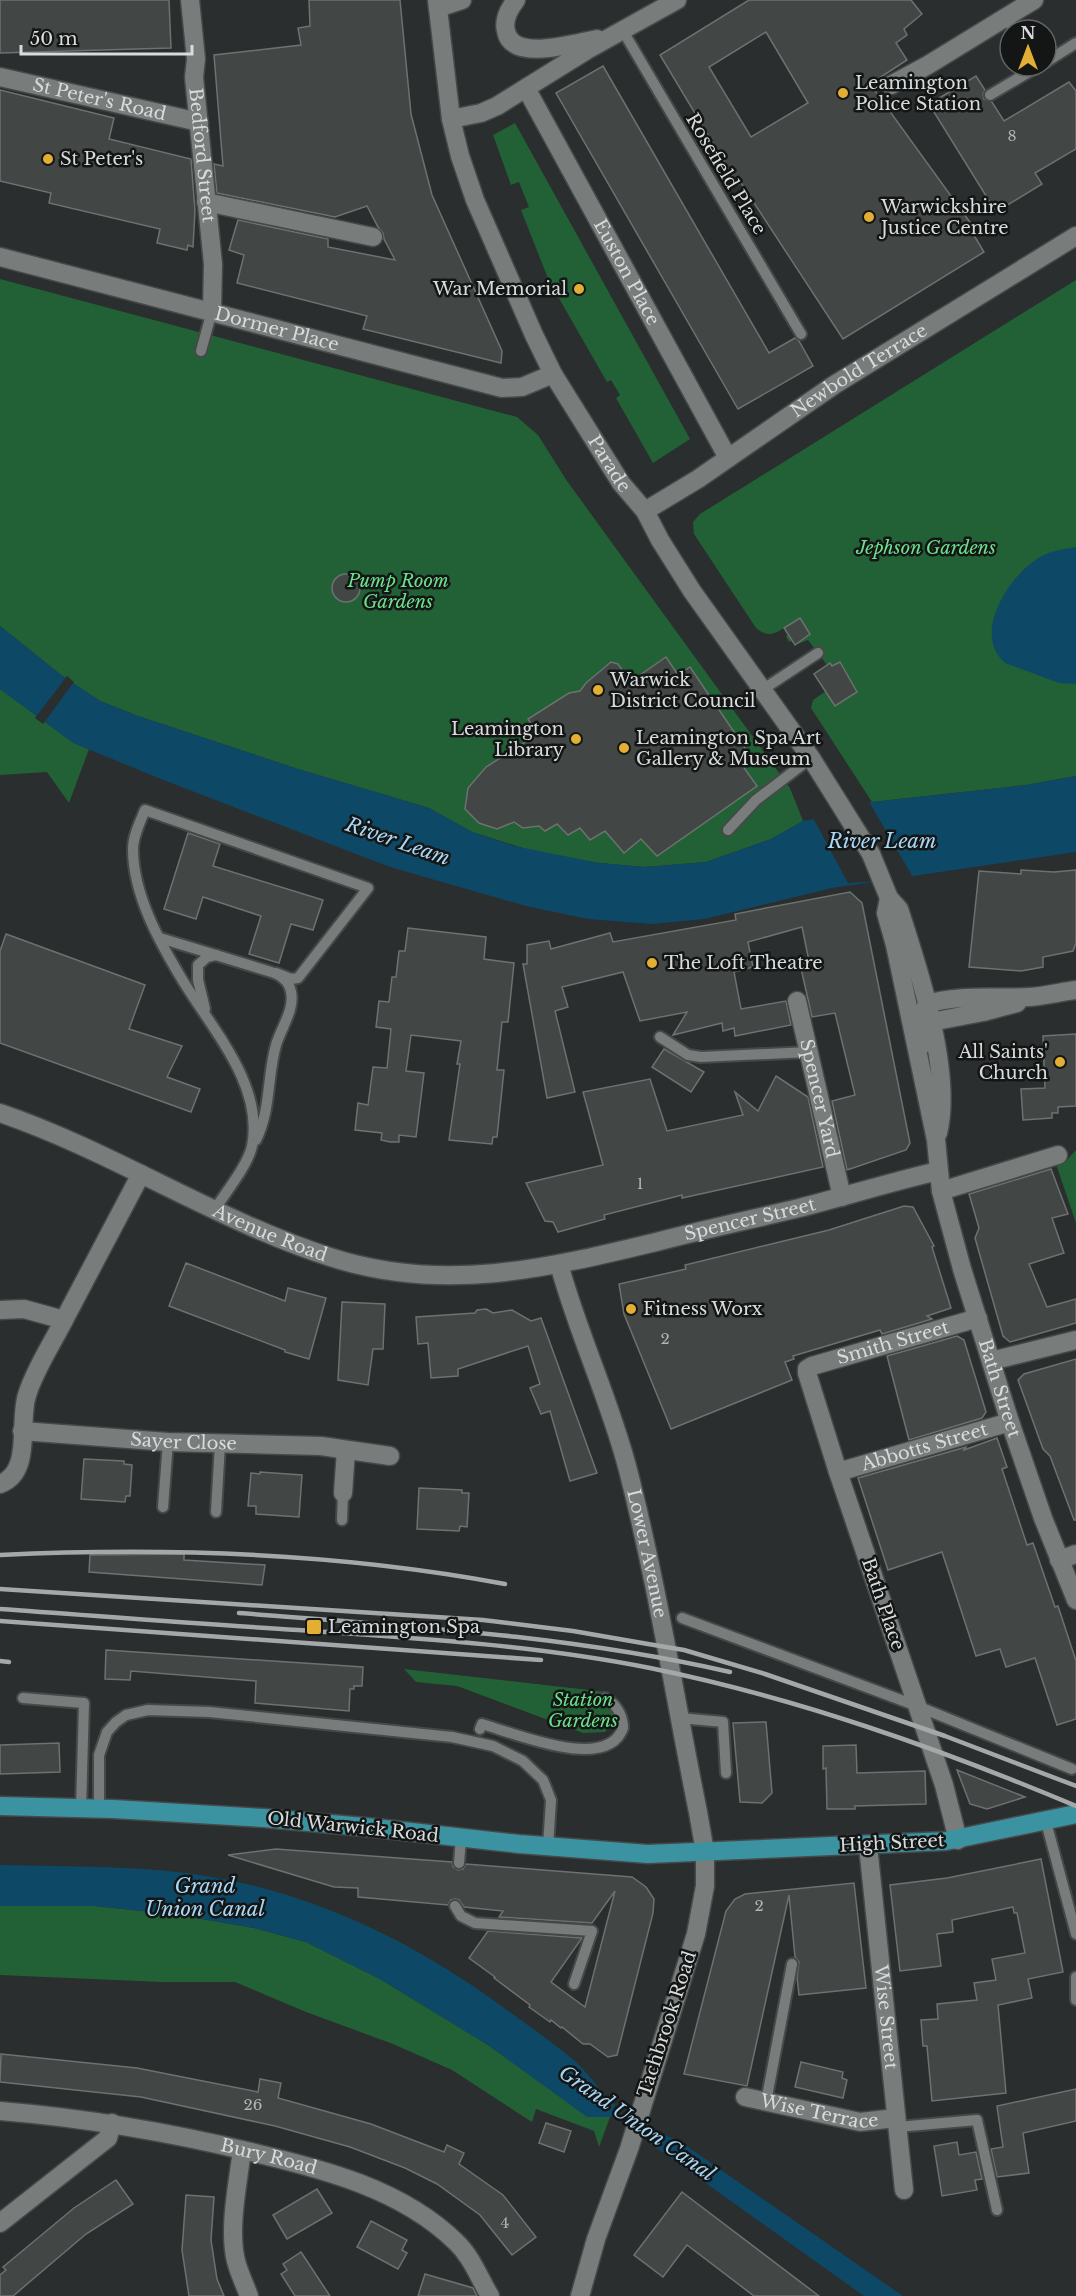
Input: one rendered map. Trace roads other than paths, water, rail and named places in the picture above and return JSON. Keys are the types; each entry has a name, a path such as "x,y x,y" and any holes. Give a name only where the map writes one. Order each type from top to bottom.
{"main road":[{"name":"Old Warwick Road","path":"0,1806 309,1821 548,1847 648,1854 705,1852"},
{"name":"High Street","path":"705,1852 772,1847 958,1840 1076,1814"}],"street":[{"name":"Bedford Street","path":"190,0 196,59 194,77 213,264 212,311"},
{"path":"437,4 462,0"},
{"path":"516,0 505,20 506,34 513,44 526,49 617,34"},
{"path":"451,119 489,110 677,0"},
{"path":"1016,18 1034,0"},
{"name":"Parade","path":"437,4 451,119 460,156 475,200 553,374 621,483 645,511 692,591 811,758 871,854 886,890 899,909 922,1014"},
{"path":"891,85 998,30"},
{"name":"St Peter's Road","path":"0,77 198,122"},
{"name":"Euston Place","path":"526,88 728,458"},
{"path":"206,202 373,237"},
{"name":"Newbold Terrace","path":"645,511 728,458 834,385 1076,236"},
{"name":"Dormer Place","path":"0,257 502,388 522,387 553,374"},
{"path":"922,1014 1011,1005 1029,997 1076,990"},
{"name":"Spencer Yard","path":"797,1001 842,1197"},
{"path":"922,1014 922,1071 936,1140"},
{"path":"922,1014 942,1097 942,1119 936,1140"},
{"name":"Avenue Road","path":"0,1113 68,1139 269,1234 331,1257 396,1271 440,1276 485,1275 559,1264"},
{"name":"Bath Street","path":"936,1140 941,1191 991,1361 1010,1422 1068,1557 1076,1600"},
{"path":"941,1191 1058,1155"},
{"name":"Spencer Street","path":"559,1264 842,1197 938,1171"},
{"path":"0,1484 10,1479 19,1466 27,1394 141,1174"},
{"name":"Lower Avenue","path":"559,1264 612,1413 629,1471 705,1852"},
{"path":"0,1310 24,1309 64,1320"},
{"name":"Smith Street","path":"807,1369 850,1353 978,1318"},
{"path":"991,1361 1076,1340"},
{"name":"Bath Place","path":"807,1369 838,1472 944,1785 958,1840"},
{"name":"Abbotts Street","path":"838,1472 1010,1422"},
{"name":"Sayer Close","path":"22,1431 168,1442 321,1446 390,1456"},
{"path":"343,1493 346,1450"},
{"name":"Wise Street","path":"868,1845 904,2190"},
{"name":"Tachbrook Road","path":"580,2296 596,2239 629,2149 696,1934 705,1886 705,1852"},
{"name":"Wise Terrace","path":"744,2097 860,2122 897,2122"},
{"name":"Bury Road","path":"0,2111 112,2123 176,2134 339,2176 380,2192 419,2212 443,2230 468,2256 490,2296"},
{"path":"0,2223 108,2138 112,2123"},
{"path":"242,2150 234,2242 236,2260 249,2296"}],"lane":[{"name":"Rosefield Place","path":"617,34 801,334"},
{"path":"1058,54 1076,43"},
{"path":"990,95 1018,78"},
{"path":"201,351 212,311"},
{"path":"762,690 818,653"},
{"path":"728,830 756,800 811,758"},
{"path":"160,938 291,979 298,978 368,888 145,810 134,838 133,848 141,893 160,938 182,980 238,1070 254,1119 251,1150"},
{"path":"207,1018 198,980 198,965 207,957 216,955"},
{"path":"215,1209 251,1150 263,1124 276,1046 303,973"},
{"path":"276,974 288,983 292,994 291,1002"},
{"path":"660,1037 688,1055 701,1057 809,1052"},
{"path":"163,1507 168,1442"},
{"path":"216,1512 220,1444"},
{"path":"342,1520 343,1493"},
{"path":"682,1618 918,1706 1072,1769"},
{"path":"23,1698 84,1703 90,1809"},
{"path":"480,1729 482,1724 551,1744 585,1749 600,1748 615,1741 623,1728 617,1708 605,1698"},
{"path":"90,1809 102,1743 107,1732 116,1722 126,1715 148,1710 210,1712 452,1737 493,1746 523,1761 543,1780 551,1800 548,1847"},
{"path":"680,1718 723,1722 726,1773"},
{"path":"1046,1821 1076,1934"},
{"path":"459,1863 461,1838"},
{"path":"455,1906 461,1916 475,1923 592,1931 574,1984"},
{"path":"766,2102 792,1964"},
{"path":"1076,1977 1076,2000"},
{"path":"897,2122 977,2120 998,2210"}],"water":[{"path":"1076,547 1076,684 1059,683 1005,663 995,650 992,636 994,620 999,603 1019,574 1044,555"},
{"name":"River Leam","path":"0,626 61,675 100,701 138,716 298,769 429,808 472,832 514,846 599,863 645,867 706,862 771,839 803,821 821,818 872,802 1026,785 1076,776 1076,852 832,888 704,919 652,924 588,919 526,906 390,867 73,743 0,689"},
{"name":"Grand Union Canal","path":"0,1865 133,1868 212,1877 289,1896 364,1924 468,1982 576,2062 607,2097 627,2114 652,2129 678,2140 903,2296 864,2296 610,2117 587,2117 488,2045 380,1979 306,1942 254,1928 179,1915 95,1906 0,1906"}],"railway":[{"path":"0,1555 127,1552 254,1555 380,1565 505,1584"},
{"path":"0,1589 483,1620 573,1631 684,1650 765,1674 945,1736 1076,1786"},
{"path":"0,1609 475,1643 563,1653 650,1668 759,1694 866,1726 972,1764 1076,1806"},
{"path":"239,1613 547,1640 669,1659 730,1672"},
{"path":"0,1621 541,1660"},
{"path":"0,1661 9,1662"}],"place":[{"name":"Leamington Police Station","path":"843,93"},
{"name":"St Peter's","path":"48,159"},
{"name":"Warwickshire Justice Centre","path":"869,217"},
{"name":"War Memorial","path":"579,289"},
{"name":"Warwick District Council","path":"598,690"},
{"name":"Leamington Library","path":"576,739"},
{"name":"Leamington Spa Art Gallery & Museum","path":"624,748"},
{"name":"The Loft Theatre","path":"652,963"},
{"name":"All Saints' Church","path":"1060,1062"},
{"name":"Fitness Worx","path":"631,1309"},
{"name":"Leamington Spa","path":"314,1627"}],"park label":[{"name":"Jephson Gardens","path":"926,548"},
{"name":"Pump Room Gardens","path":"398,591"},
{"name":"Station Gardens","path":"583,1710"}]}
